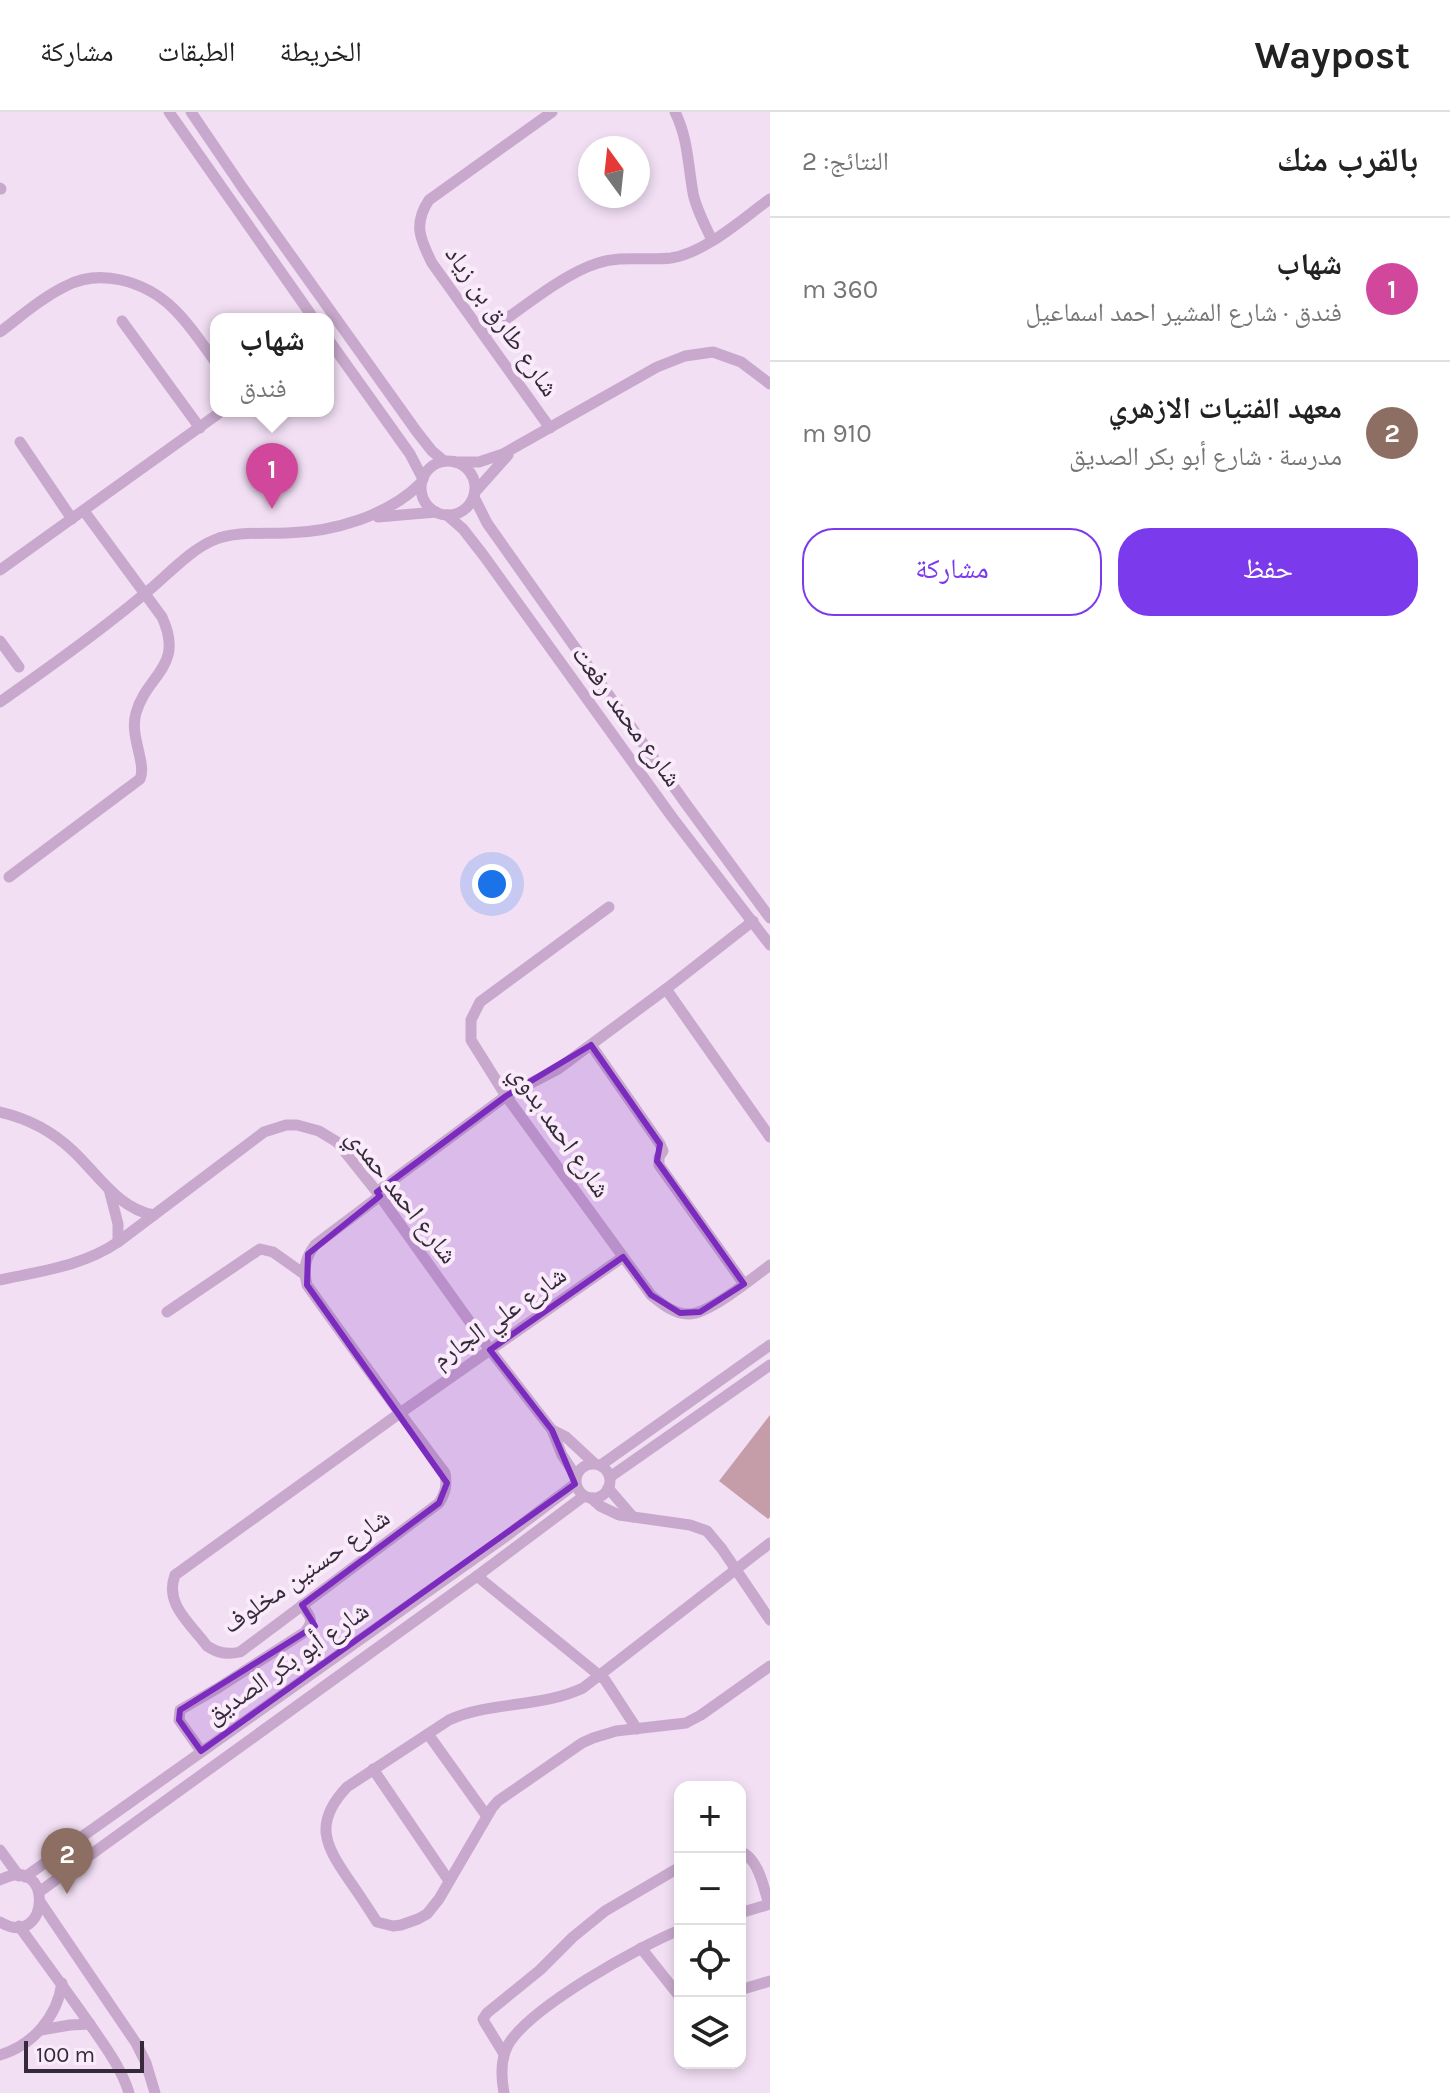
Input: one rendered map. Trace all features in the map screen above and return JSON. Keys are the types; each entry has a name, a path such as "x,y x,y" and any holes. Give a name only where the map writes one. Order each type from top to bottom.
{"street":[{"path":"169,112 310,313"},
{"path":"191,112 331,313"},
{"name":"شارع طارق بن زياد","path":"550,428 432,263 424,246 419,220 429,200 552,112"},
{"path":"675,112 687,145 693,195 712,240"},
{"path":"484,335 583,269 612,259 681,256 712,240 770,199"},
{"path":"0,332 67,285 88,278 111,278 139,284 164,299 186,321 210,355"},
{"path":"334,318 432,451 465,467 473,475 474,495"},
{"path":"122,321 200,428"},
{"path":"334,347 410,454 422,481 424,501 442,514"},
{"path":"350,522 386,509 405,498 429,469 450,462 479,462 503,454 657,367 685,356 713,352 741,362 770,384"},
{"path":"2,564 84,511 214,417"},
{"path":"20,442 72,519"},
{"path":"0,702 75,649 200,547 213,540 242,534 304,532 391,515 442,514 463,510 494,469 518,446"},
{"name":"شارع محمد رفعت","path":"474,495 487,523 770,918"},
{"path":"9,877 142,776 134,737 136,713 140,701 165,666 169,641 162,617 84,511"},
{"name":"شارع محمد رفعت","path":"442,514 463,529 484,556 672,817 770,945"},
{"path":"0,641 19,667"},
{"path":"663,804 678,793"},
{"path":"672,817 677,809 686,804"},
{"name":"شارع احمد بدوي","path":"609,907 480,1002 474,1010 471,1040 506,1096 651,1295 663,1305 680,1313 700,1312 770,1265"},
{"path":"167,1312 260,1249 269,1249 304,1274 305,1264 315,1245 378,1194 506,1096 558,1069 591,1045 753,921"},
{"path":"666,989 770,1137"},
{"path":"591,1045 662,1148 659,1165 744,1284"},
{"path":"0,1112 22,1119 56,1138 72,1150 108,1189 134,1209 154,1215"},
{"name":"شارع احمد حمدي","path":"0,1280 97,1255 264,1132 286,1125 309,1127 337,1142 378,1194 490,1350 552,1430 576,1480"},
{"path":"108,1189 117,1215 118,1242"},
{"name":"شارع علي الجارم","path":"400,1413 623,1257"},
{"name":"شارع حسنين مخلوف","path":"304,1274 307,1285 445,1473 445,1494 439,1503 240,1652 223,1653 207,1646 174,1604 171,1584 175,1575 400,1413"},
{"path":"770,1345 597,1464 584,1465 576,1480 578,1491 611,1512 699,1527 714,1537 770,1620"},
{"path":"588,1497 601,1496 609,1483 770,1365"},
{"name":"شارع احمد حمدي","path":"552,1430 566,1437 597,1464"},
{"path":"597,1464 607,1470 609,1483 633,1518"},
{"name":"شارع أبو بكر الصديق","path":"22,1876 106,1821 505,1537 576,1480"},
{"name":"شارع أبو بكر الصديق","path":"19,1926 32,1921 37,1915 40,1898 588,1497"},
{"path":"770,1543 600,1675 572,1693 464,1713 347,1787 337,1797 326,1825 331,1854 377,1922 393,1926 418,1919 434,1907 486,1815 498,1801 582,1743 604,1733 677,1725 694,1719 770,1666"},
{"path":"477,1576 600,1675 637,1729"},
{"path":"201,1751 179,1720 180,1710 305,1632 311,1621 302,1605"},
{"path":"428,1734 486,1815"},
{"path":"373,1769 449,1881"},
{"path":"0,1850 22,1876 31,1881 136,2043 155,2093"},
{"path":"744,1853 754,1861 770,1904 746,1911"},
{"path":"504,2054 483,2019 487,2013 605,1911 674,1871"},
{"path":"0,1880 22,1876"},
{"path":"1,1924 19,1926 119,2068 129,2093"},
{"path":"504,2093 504,2054 515,2036 532,2019 641,1948 674,1933"},
{"path":"641,1948 674,1989"},
{"path":"746,1988 770,1981"},
{"path":"0,2055 16,2049 41,2030 60,1996 62,1983"},
{"path":"41,2030 90,2024"}],"highlighted area":[{"path":"591,1045 660,1144 657,1161 744,1284 700,1312 680,1313 651,1295 623,1257 490,1350 552,1430 575,1484 201,1751 179,1720 180,1710 315,1626 302,1605 439,1503 447,1483 307,1285 308,1254 380,1196 377,1192 506,1096"}],"shaded area":[{"path":"770,1415 770,1517 768,1519 719,1481"}],"place":[{"name":"شهاب","path":"272,509"},
{"name":"معهد الفتيات الازهري","path":"67,1894"}]}
